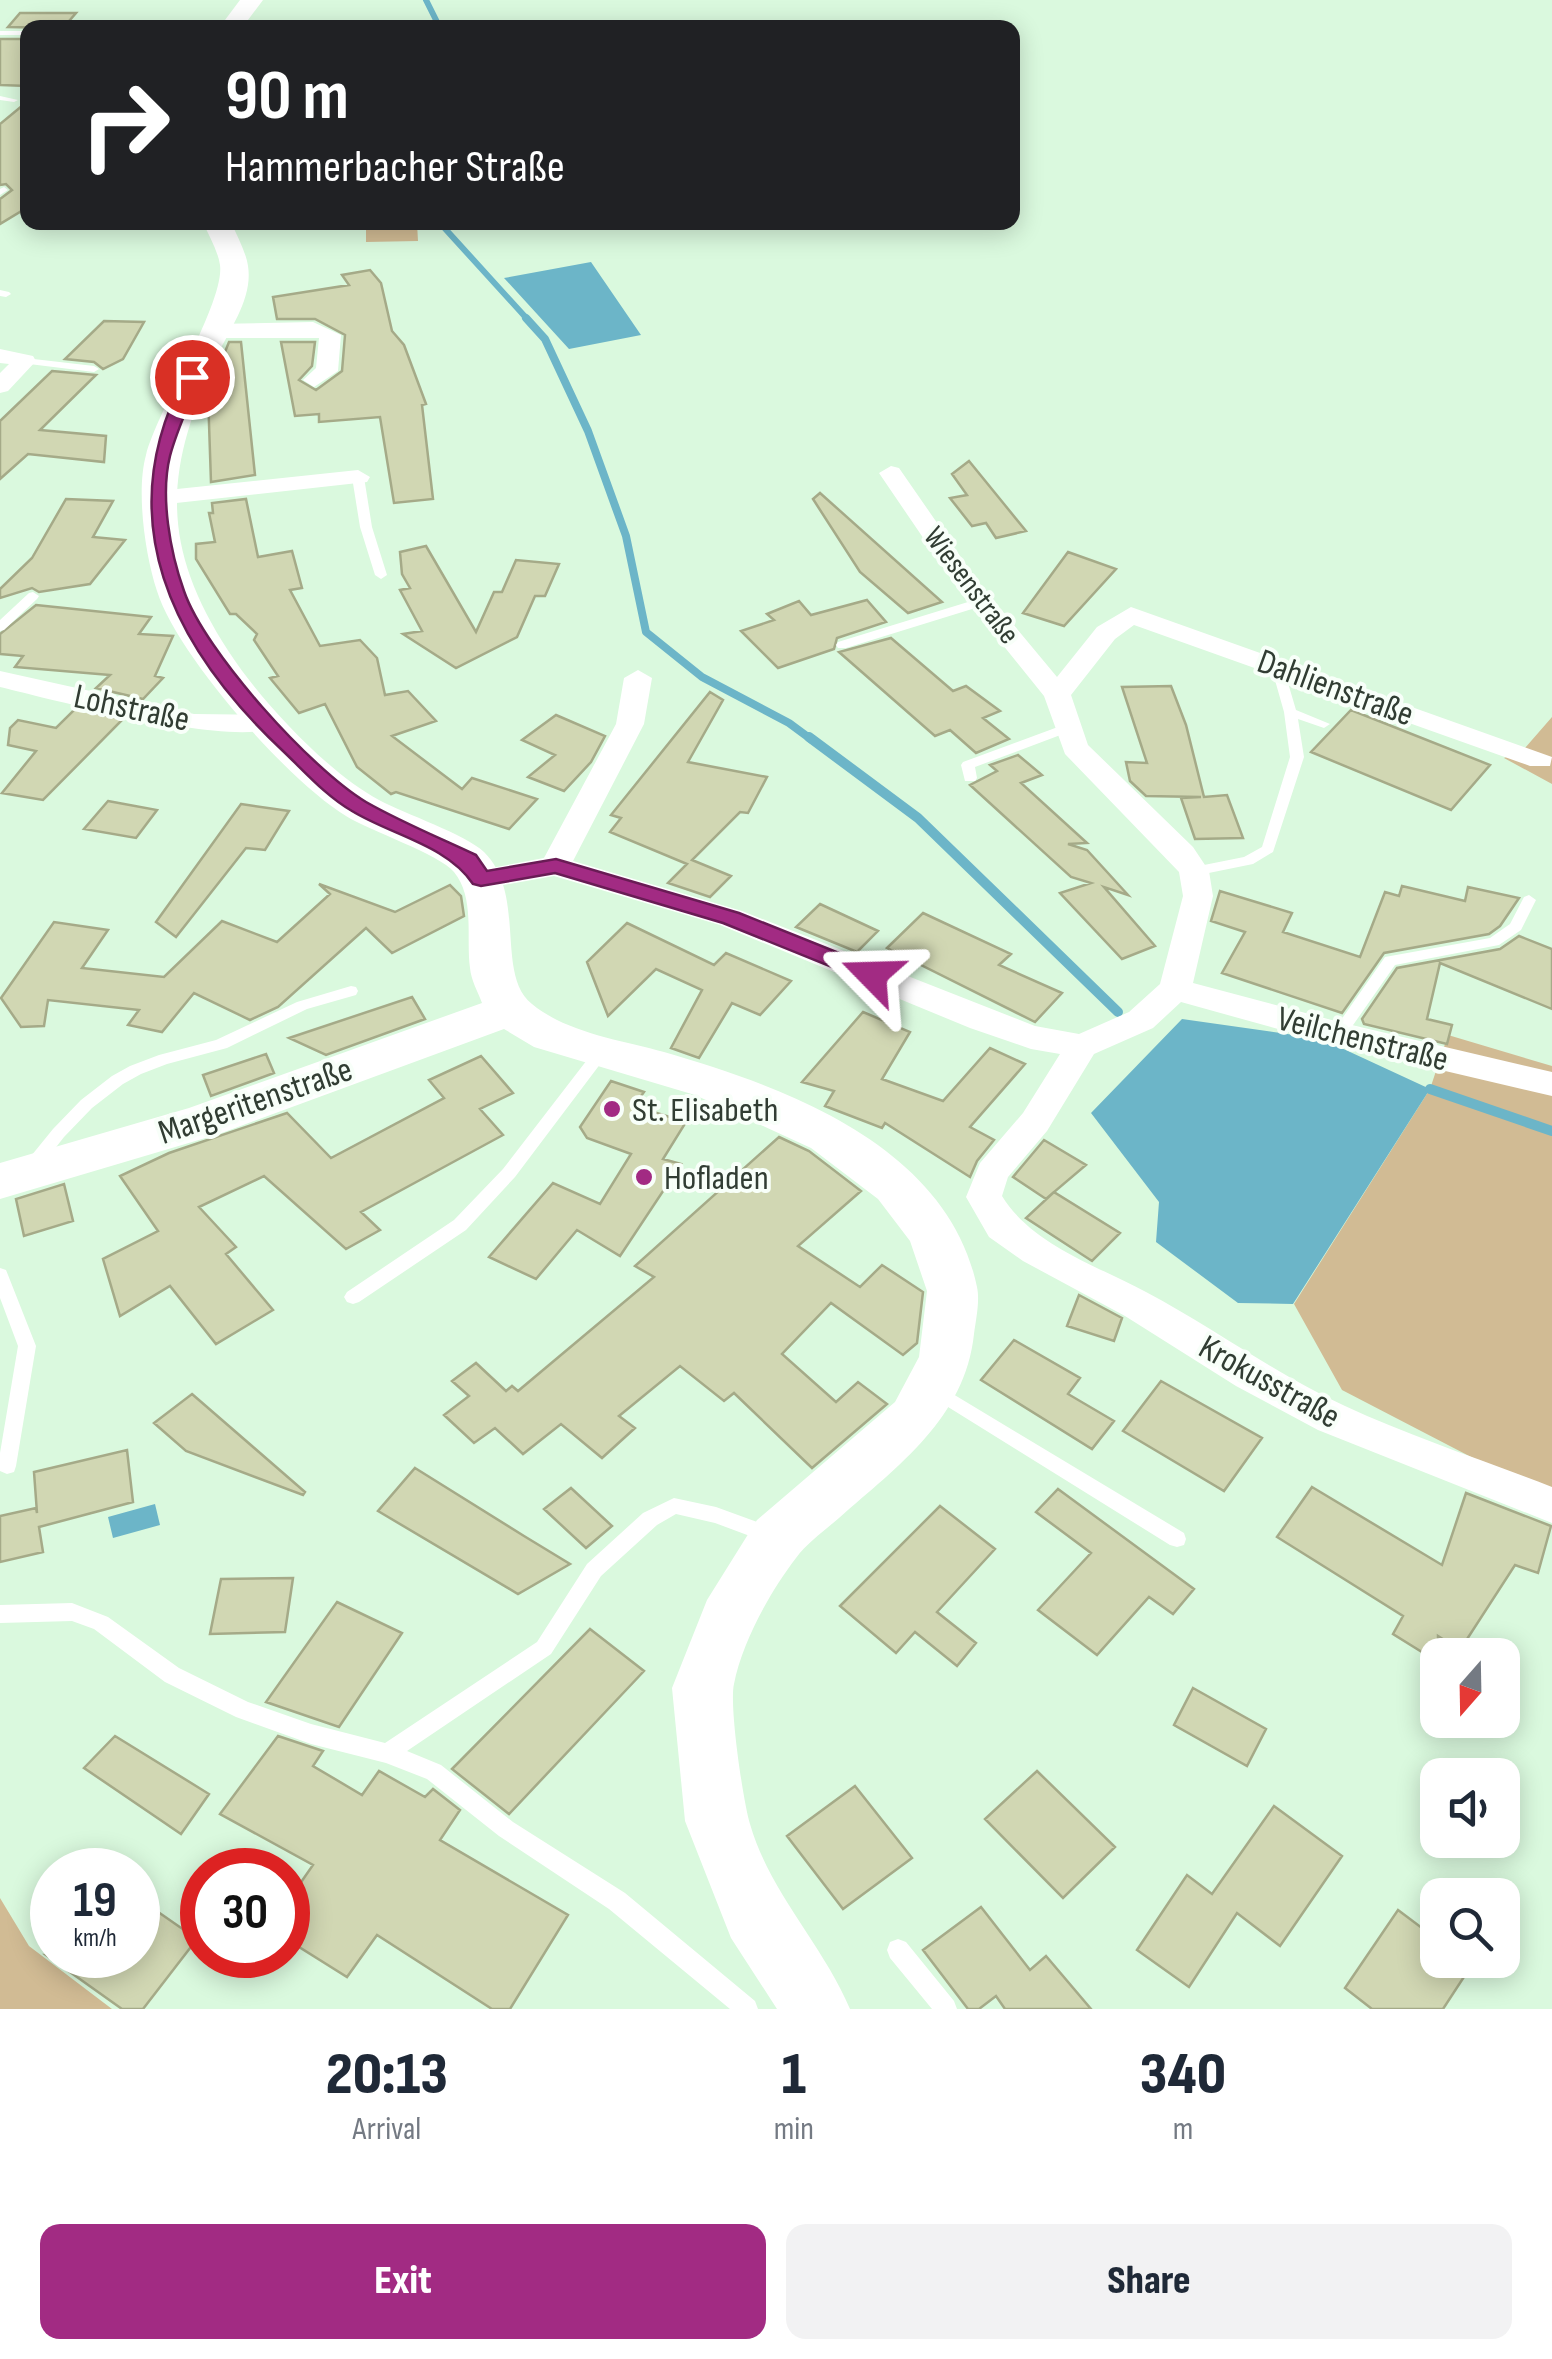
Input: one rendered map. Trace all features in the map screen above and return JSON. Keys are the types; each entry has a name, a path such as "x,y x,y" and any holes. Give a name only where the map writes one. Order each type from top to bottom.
{"main road":[{"path":"236,20 252,0"},
{"path":"220,230 230,252 234,292 164,444 158,498 175,593 216,662 265,723 358,806 468,860 486,893 492,972 508,1012 550,1036 711,1083 828,1135 895,1186 932,1233 953,1291 945,1358 914,1418 777,1538 728,1619 702,1688 716,1822 754,1915 816,2009"},
{"name":"Margeritenstraße","path":"14,1176 202,1122 508,1012"}],"street":[{"path":"213,331 312,329 330,335 327,371 314,380"},
{"path":"0,356 26,361"},
{"path":"0,386 26,361"},
{"name":"Wiesenstraße","path":"891,473 981,602 1057,695"},
{"path":"158,498 358,477"},
{"name":"Dahlienstraße","path":"1057,695 1097,643 1131,614 1546,762"},
{"path":"556,866 592,790 628,729 640,697 638,678"},
{"name":"Lohstraße","path":"0,679 194,722 265,723"},
{"path":"481,879 556,866 731,918 1030,1037 1082,1046 1142,1020 1175,989 1198,896 1194,871 1182,854 1075,748 1057,695"},
{"name":"Veilchenstraße","path":"1175,989 1340,1034 1552,1084"},
{"name":"Krokusstraße","path":"1082,1046 1035,1122 992,1172 984,1197 1002,1227 1036,1250 1138,1304 1250,1376 1332,1418 1552,1505"}],"lane":[{"path":"0,98 14,100"},
{"path":"26,361 94,370"},
{"path":"358,477 366,526 381,575"},
{"path":"0,627 33,596"},
{"path":"842,645 981,602"},
{"path":"1194,871 1248,861 1268,849 1297,757 1277,666"},
{"path":"1290,712 1324,724"},
{"path":"970,778 968,765 1066,728"},
{"path":"1340,1034 1390,961 1494,942 1516,927 1529,900"},
{"path":"14,1176 63,1124 111,1082 156,1062 227,1042 258,1022 302,1002 351,990"},
{"path":"353,1297 460,1225 508,1173 602,1051"},
{"path":"0,1275 27,1346 7,1466"},
{"path":"930,1388 1178,1540"},
{"path":"387,1753 544,1648 594,1570 650,1518 674,1506 716,1515 777,1538"},
{"path":"0,1614 72,1612 100,1622 172,1675 243,1710 311,1734 387,1753 434,1772 506,1829 618,1901 748,2009"},
{"path":"898,1950 946,2009"}],"shaded area":[{"path":"366,230 417,230 418,241 366,242"},
{"path":"1552,717 1552,784 1504,758 1525,748"},
{"path":"1448,1035 1552,1066 1552,1499 1342,1390 1294,1304 1430,1089"},
{"path":"0,1898 30,1947 30,1978 71,1978 112,2009 0,2009"}],"water":[{"path":"591,262 641,335 569,349 504,278"},
{"path":"1182,1019 1322,1039 1430,1089 1293,1304 1238,1303 1156,1242 1159,1202 1091,1113"},
{"path":"155,1504 160,1525 113,1538 108,1517"}],"building":[{"path":"20,13 76,13 70,20 20,20 20,27 8,27"},
{"path":"0,39 20,39 20,86 0,85"},
{"path":"20,108 20,212 0,224 0,199 12,190 6,184 0,185 0,124"},
{"path":"370,270 381,283 392,331 404,345 426,404 422,405 433,499 394,503 380,417 319,422 319,414 295,416 281,342 315,342 312,366 299,380 316,390 342,371 345,335 315,319 277,319 273,297 349,285 342,275"},
{"path":"104,321 144,322 123,359 103,369 94,362 65,359"},
{"path":"229,342 241,342 255,475 211,482 208,394"},
{"path":"52,371 96,375 40,430 106,436 104,462 28,454 0,479 0,421"},
{"path":"969,461 1026,531 996,538 986,523 972,526 950,498 967,495 952,474"},
{"path":"820,493 942,602 908,613 860,572 813,499"},
{"path":"66,499 113,501 93,537 125,540 90,584 39,592 32,588 0,598 0,589 32,558"},
{"path":"246,499 258,557 292,551 302,588 290,590 320,646 360,640 377,658 385,695 408,691 436,721 392,736 462,789 472,778 537,799 509,829 396,792 391,794 357,767 325,704 299,713 270,678 278,676 254,640 257,634 236,614 230,614 196,559 196,544 215,542 209,513 213,513 212,503"},
{"path":"426,546 476,632 494,592 502,592 516,560 559,564 545,596 535,596 517,637 456,668 403,634 422,631 400,590 410,588 402,574 400,552"},
{"path":"1068,552 1116,569 1064,626 1023,613"},
{"path":"867,600 886,622 837,638 834,649 778,668 741,631 774,620 767,614 799,601 811,615"},
{"path":"36,605 151,617 139,634 173,636 155,676 163,678 143,699 96,688 110,675 15,667 23,656 0,654 0,634"},
{"path":"891,638 953,691 966,686 1000,711 983,718 1009,739 976,753 950,730 935,736 839,652"},
{"path":"1171,686 1186,725 1204,797 1227,795 1243,838 1195,839 1181,798 1201,797 1146,796 1130,781 1126,762 1147,763 1122,687"},
{"path":"710,692 723,700 688,762 767,777 748,813 740,812 692,860 731,876 710,897 668,883 687,864 610,832 621,818 611,815"},
{"path":"75,709 123,719 43,800 2,793 36,751 8,745 10,728 18,720 56,728"},
{"path":"1351,710 1490,765 1451,810 1311,752"},
{"path":"556,715 605,736 591,762 564,791 528,777 555,755 522,740"},
{"path":"1018,755 1042,775 1021,783 1087,843 1068,844 1087,850 1128,895 1104,887 1155,946 1122,959 1060,893 1091,883 1071,877 970,785 997,771 990,765"},
{"path":"108,801 157,810 136,838 84,829"},
{"path":"241,804 289,811 265,850 246,848 176,937 156,922"},
{"path":"319,884 395,912 450,885 461,896 464,916 392,953 366,928 278,1007 250,1020 194,993 162,1032 128,1025 139,1010 48,1000 44,1026 21,1027 1,998 54,922 108,930 82,968 164,977 222,921 277,942 330,894"},
{"path":"1402,886 1465,901 1468,887 1519,898 1500,926 1489,934 1384,953 1342,1013 1222,973 1245,932 1211,921 1220,891 1292,913 1283,932 1360,957 1385,892 1399,896"},
{"path":"820,904 878,931 857,952 796,927"},
{"path":"923,913 1011,954 999,965 1062,993 1035,1022 887,948"},
{"path":"627,923 714,965 726,953 791,981 760,1015 732,1003 699,1058 671,1048 702,990 656,969 608,1016 587,962"},
{"path":"1519,936 1552,949 1552,1009 1440,963 1427,1019 1452,1025 1447,1044 1364,1024 1362,1019 1397,968 1500,949"},
{"path":"412,997 425,1019 326,1055 289,1038"},
{"path":"863,1012 910,1032 882,1079 943,1101 990,1048 1025,1064 970,1127 994,1140 970,1177 885,1123 882,1128 825,1106 834,1091 802,1082"},
{"path":"266,1054 274,1073 211,1096 203,1075"},
{"path":"481,1056 513,1093 480,1109 503,1135 361,1212 380,1230 346,1249 264,1176 199,1207 236,1247 226,1254 273,1310 216,1344 170,1286 120,1316 103,1259 158,1231 120,1176 169,1153 287,1113 331,1158 444,1098 429,1080"},
{"path":"611,1081 644,1092 634,1106 686,1122 663,1159 681,1164 620,1256 577,1230 536,1279 489,1257 553,1183 600,1204 631,1154 587,1138 580,1127"},
{"path":"779,1137 809,1151 861,1191 798,1246 860,1287 882,1265 923,1292 917,1343 903,1355 831,1303 782,1354 836,1402 858,1382 887,1404 812,1468 734,1393 724,1401 680,1366 619,1416 635,1428 602,1458 561,1424 523,1454 495,1428 474,1443 444,1415 469,1396 452,1381 476,1363 506,1391 512,1386 518,1391 654,1277 635,1266"},
{"path":"1044,1140 1086,1165 1046,1199 1013,1177"},
{"path":"64,1184 73,1221 24,1236 16,1199"},
{"path":"1054,1192 1120,1233 1092,1261 1026,1218"},
{"path":"1079,1295 1122,1318 1114,1341 1067,1326"},
{"path":"1014,1340 1080,1378 1068,1394 1114,1421 1092,1449 981,1380"},
{"path":"1161,1381 1262,1438 1224,1491 1123,1431"},
{"path":"192,1394 305,1492 303,1495 186,1451 154,1423"},
{"path":"127,1450 133,1502 39,1527 43,1552 0,1562 0,1516 36,1508 37,1513 34,1472"},
{"path":"415,1468 570,1564 518,1594 378,1511"},
{"path":"1312,1487 1442,1565 1466,1493 1551,1526 1538,1573 1515,1565 1468,1638 1420,1638 1420,1651 1393,1634 1403,1616 1277,1537"},
{"path":"571,1488 612,1526 586,1548 544,1509"},
{"path":"1058,1489 1194,1589 1173,1614 1149,1597 1097,1655 1038,1610 1091,1553 1036,1512"},
{"path":"940,1506 995,1549 937,1612 976,1643 957,1666 915,1632 896,1653 840,1606"},
{"path":"293,1578 285,1632 210,1634 221,1579"},
{"path":"337,1602 402,1633 339,1727 266,1702"},
{"path":"590,1629 644,1671 509,1814 452,1769"},
{"path":"1193,1688 1266,1729 1247,1766 1174,1725"},
{"path":"115,1736 209,1794 181,1834 84,1768"},
{"path":"278,1736 323,1751 313,1766 362,1795 379,1771 425,1797 433,1789 460,1810 440,1840 568,1915 510,2009 492,2009 377,1935 347,1977 310,1954 310,1848 282,1848 220,1814"},
{"path":"1037,1771 1115,1847 1063,1898 985,1819"},
{"path":"855,1786 912,1858 843,1909 787,1836"},
{"path":"1274,1806 1342,1856 1280,1946 1237,1913 1189,1987 1137,1950 1187,1875 1212,1894"},
{"path":"981,1907 1030,1970 1046,1956 1091,2009 1005,2009 996,1996 979,2009 968,2009 923,1950"},
{"path":"1398,1910 1420,1926 1420,1978 1463,1978 1443,2009 1372,2009 1345,1988"},
{"path":"160,1913 180,1927 180,1961 143,2009 122,2009 78,1978 160,1978"}],"waterway":[{"path":"426,0 436,20"},
{"path":"446,230 529,321"},
{"path":"526,318 545,339 588,431 626,536 646,632 702,677 789,723 812,740"},
{"path":"809,737 918,818 1118,1012"},
{"path":"1430,1089 1552,1131"}],"place":[{"name":"St. Elisabeth","path":"612,1109"},
{"name":"Hofladen","path":"644,1177"}],"route":[{"path":"192,377 161,458 160,522 175,593 216,662 265,723 300,758 358,806 468,860 481,879 556,866 731,918 872,975"}]}
